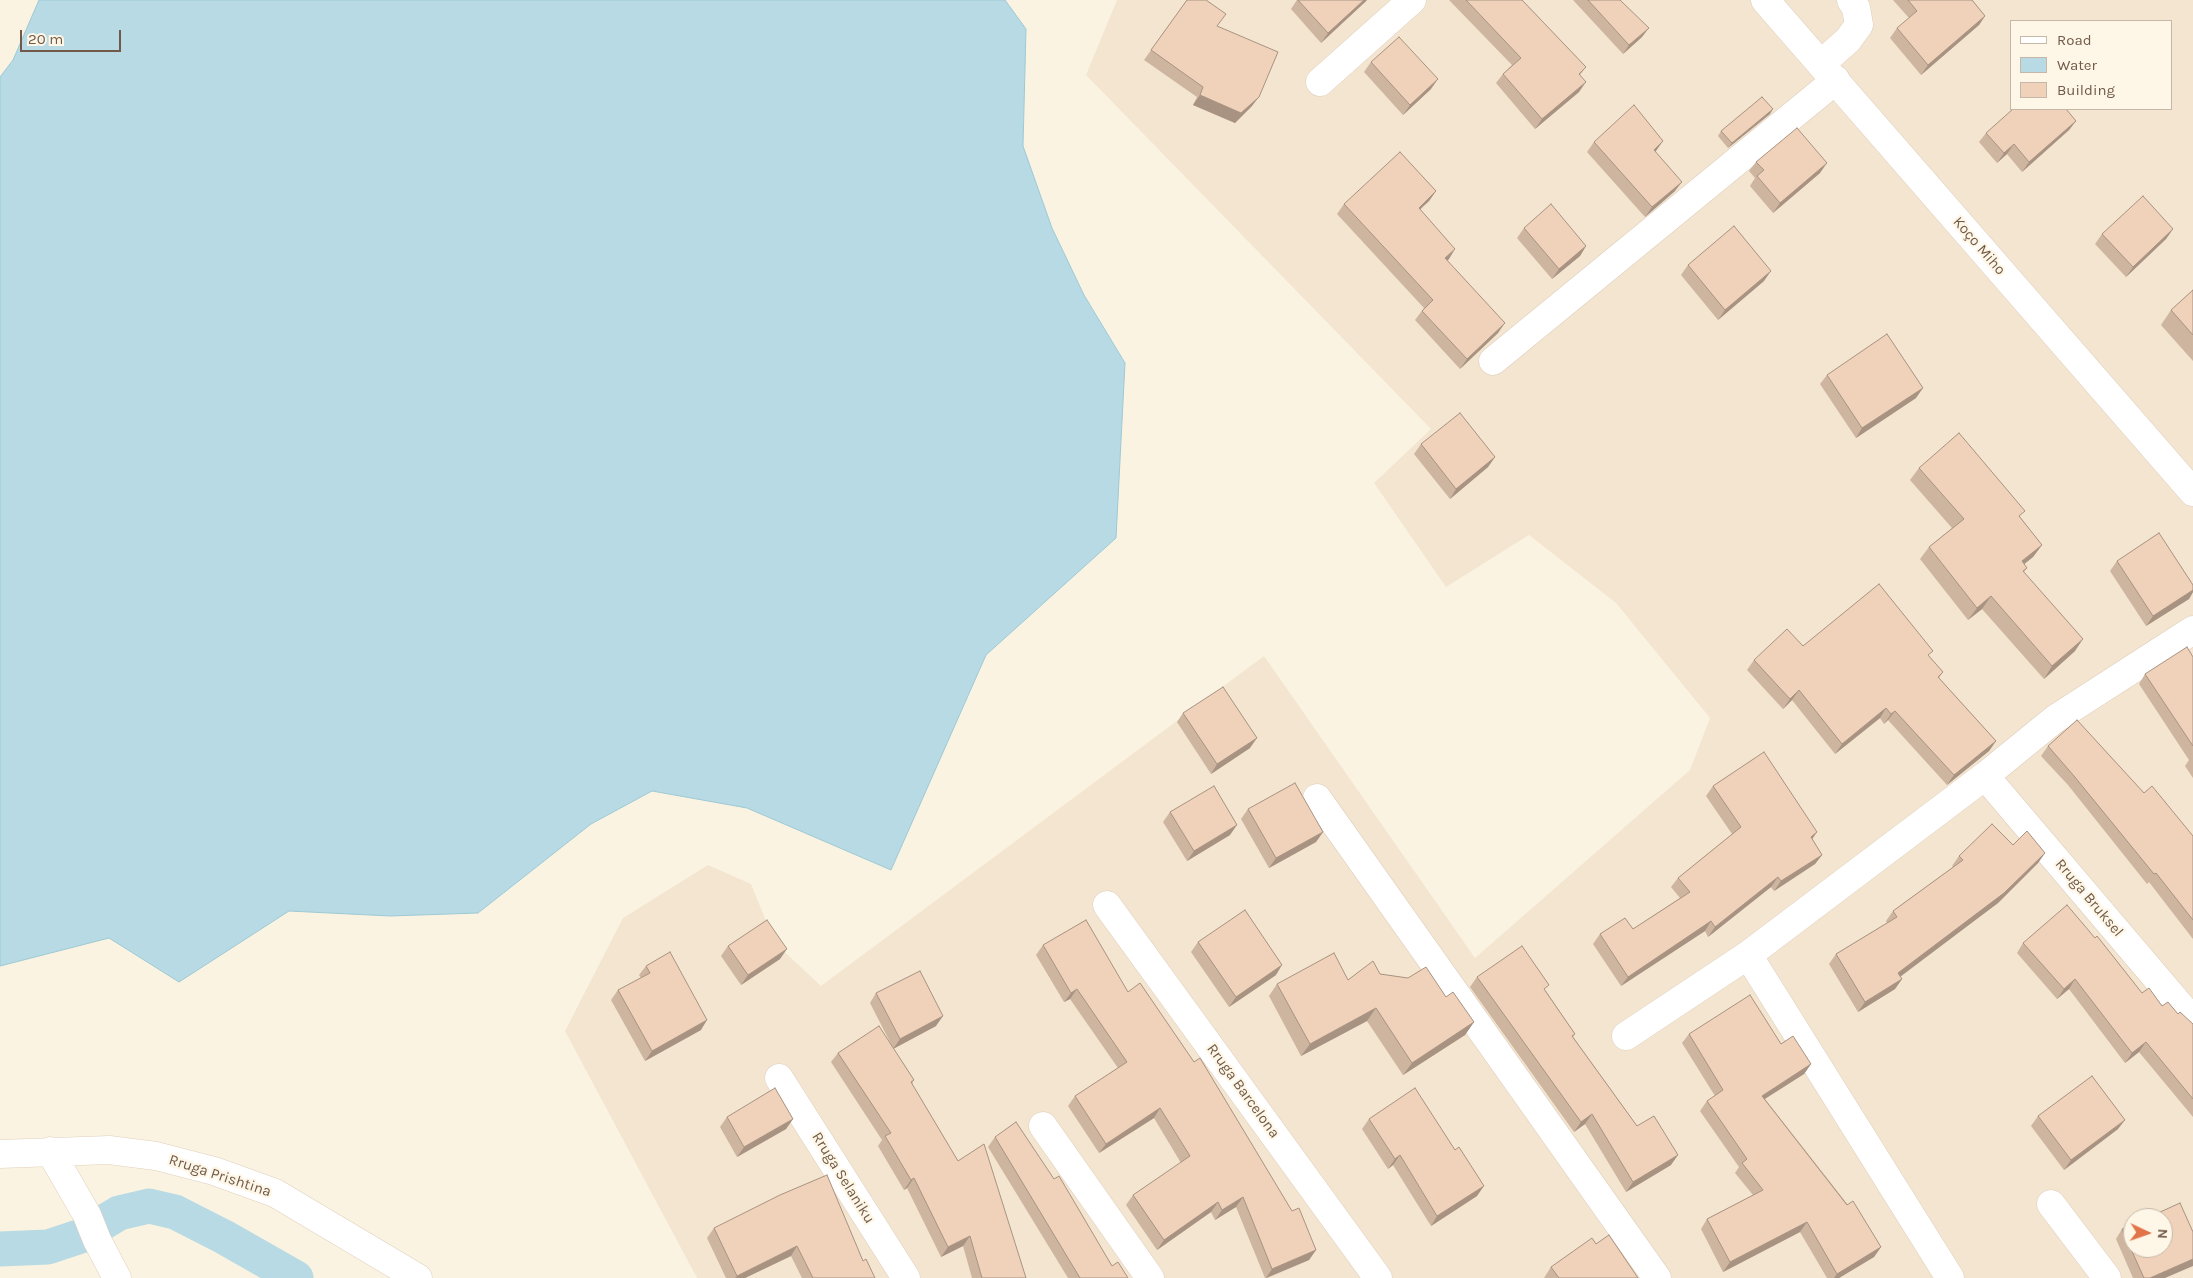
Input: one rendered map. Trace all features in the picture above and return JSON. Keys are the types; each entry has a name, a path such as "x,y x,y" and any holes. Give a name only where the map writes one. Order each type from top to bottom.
{"street":[{"path":"1320,82 1412,0"},
{"name":"Koço Miho","path":"1765,0 2193,492"},
{"path":"1493,361 1829,72 1859,25 1856,8 1851,0"},
{"path":"1626,1036 1748,955 1985,776 2055,719 2193,630"},
{"name":"Rruga Bruksel","path":"1985,776 2193,1021"},
{"path":"1317,798 1657,1278"},
{"name":"Rruga Barcelona","path":"1107,905 1378,1278"},
{"path":"1748,955 1950,1278"},
{"name":"Rruga Selaniku","path":"779,1078 906,1278"},
{"path":"1042,1126 1150,1278"},
{"name":"Rruga Prishtina","path":"0,1154 109,1150 156,1156 214,1171 275,1193 418,1278"},
{"path":"50,1151 87,1215 97,1240 117,1278"},
{"path":"2051,1204 2107,1278"}],"shaded area":[{"path":"1117,0 2193,0 2193,1278 697,1278 565,1031 623,918 708,865 751,884 775,943 821,986 1264,656 1475,958 1690,770 1710,718 1616,603 1529,535 1446,587 1374,483 1431,429 1086,75"}],"water":[{"path":"39,0 1005,0 1026,29 1023,146 1052,228 1084,295 1125,363 1116,538 986,655 891,870 747,808 652,791 591,824 478,913 390,916 289,911 179,982 109,938 0,966 0,77 13,60"}],"building":[{"path":"1187,0 1206,0 1226,14 1217,26 1278,52 1259,97 1241,113 1200,95 1203,87 1151,50"},
{"path":"1298,0 1364,0 1328,33"},
{"path":"1466,0 1522,0 1586,67 1579,74 1586,82 1542,119 1503,74 1521,58"},
{"path":"1588,0 1620,0 1649,28 1629,45"},
{"path":"1908,0 1972,0 1985,16 1928,65 1897,28 1917,11"},
{"path":"1399,37 1438,79 1410,105 1371,62"},
{"path":"1762,97 1773,109 1732,143 1721,131"},
{"path":"1634,105 1663,141 1654,150 1682,182 1652,207 1594,142"},
{"path":"2012,110 2067,110 2076,121 2029,162 2014,144 2004,153 1986,133"},
{"path":"1797,128 1827,163 1780,203 1757,176 1764,170 1756,162"},
{"path":"1400,152 1436,191 1419,208 1455,249 1445,258 1505,323 1467,359 1422,311 1433,300 1344,204"},
{"path":"2143,196 2173,229 2133,267 2102,234"},
{"path":"1551,204 1586,246 1559,269 1524,228"},
{"path":"1734,226 1771,271 1725,310 1688,265"},
{"path":"2193,290 2193,335 2171,310"},
{"path":"1887,334 1923,388 1862,428 1827,375"},
{"path":"1460,413 1495,457 1456,489 1421,444"},
{"path":"1959,433 2025,511 2019,516 2042,545 2022,561 2027,568 2023,571 2083,639 2052,666 1991,596 1977,608 1929,547 1964,519 1919,468"},
{"path":"2159,533 2193,585 2193,590 2153,616 2117,561"},
{"path":"1879,584 1933,651 1928,655 1943,672 1938,677 1996,741 1954,775 1895,711 1891,714 1886,708 1842,744 1799,690 1790,699 1754,660 1787,629 1803,646"},
{"path":"2187,647 2193,657 2193,746 2145,674"},
{"path":"1223,687 1257,738 1217,764 1183,713"},
{"path":"2077,720 2144,793 2152,786 2193,836 2193,920 2156,873 2154,874 2048,746"},
{"path":"1764,752 1817,832 1811,837 1822,855 1781,881 1778,877 1715,927 1711,921 1628,977 1600,934 1625,918 1633,929 1690,892 1678,878 1741,827 1713,786"},
{"path":"1295,783 1323,832 1276,858 1248,809"},
{"path":"1214,786 1237,825 1194,851 1170,812"},
{"path":"1992,824 2013,845 2027,831 2045,853 2004,893 1898,973 1902,979 1865,1002 1836,954 1897,917 1893,911 1963,860 1959,856"},
{"path":"2067,905 2095,938 2097,936 2142,993 2149,988 2162,1006 2168,1002 2178,1014 2180,1012 2193,1024 2193,1099 2146,1042 2132,1053 2075,979 2064,989 2023,943"},
{"path":"1245,910 1282,965 1236,997 1198,942"},
{"path":"767,920 787,949 748,975 728,946"},
{"path":"1086,920 1128,992 1140,983 1194,1062 1200,1058 1292,1211 1299,1208 1316,1250 1272,1269 1243,1197 1222,1210 1218,1202 1164,1240 1133,1195 1190,1156 1160,1108 1106,1144 1075,1096 1127,1062 1077,989 1071,993 1043,945"},
{"path":"1522,946 1549,985 1544,989 1575,1034 1572,1036 1637,1126 1654,1116 1678,1155 1633,1182 1592,1114 1581,1122 1477,977"},
{"path":"670,952 707,1020 652,1051 618,990 650,973 646,966"},
{"path":"1334,953 1348,980 1373,961 1380,974 1408,978 1426,967 1446,997 1453,992 1474,1022 1412,1063 1376,1008 1310,1044 1277,984"},
{"path":"920,971 943,1016 900,1039 876,993"},
{"path":"1750,995 1781,1044 1793,1036 1811,1064 1762,1096 1847,1205 1853,1201 1881,1247 1837,1274 1807,1222 1730,1262 1707,1219 1763,1190 1742,1163 1747,1159 1707,1101 1723,1090 1689,1034"},
{"path":"879,1026 914,1080 911,1082 958,1161 984,1144 1026,1278 982,1278 970,1236 948,1247 914,1178 911,1180 885,1136 891,1133 838,1053"},
{"path":"2092,1076 2125,1120 2071,1160 2038,1116"},
{"path":"775,1088 793,1119 744,1147 727,1117"},
{"path":"1415,1088 1455,1150 1459,1147 1484,1186 1437,1216 1400,1155 1395,1159 1369,1119"},
{"path":"1016,1122 1054,1179 1059,1176 1112,1266 1118,1262 1128,1278 1080,1278 995,1137"},
{"path":"827,1175 863,1261 866,1259 875,1278 813,1278 797,1246 737,1276 714,1228 780,1195"},
{"path":"2180,1203 2193,1232 2193,1259 2150,1278 2144,1278 2135,1258 2173,1258 2173,1208 2169,1208"},
{"path":"1609,1235 1638,1278 1559,1278 1551,1267 1592,1238 1596,1244"}],"waterway":[{"path":"0,1249 48,1247 81,1236 119,1213 149,1206 175,1212 224,1237 296,1278"}]}
